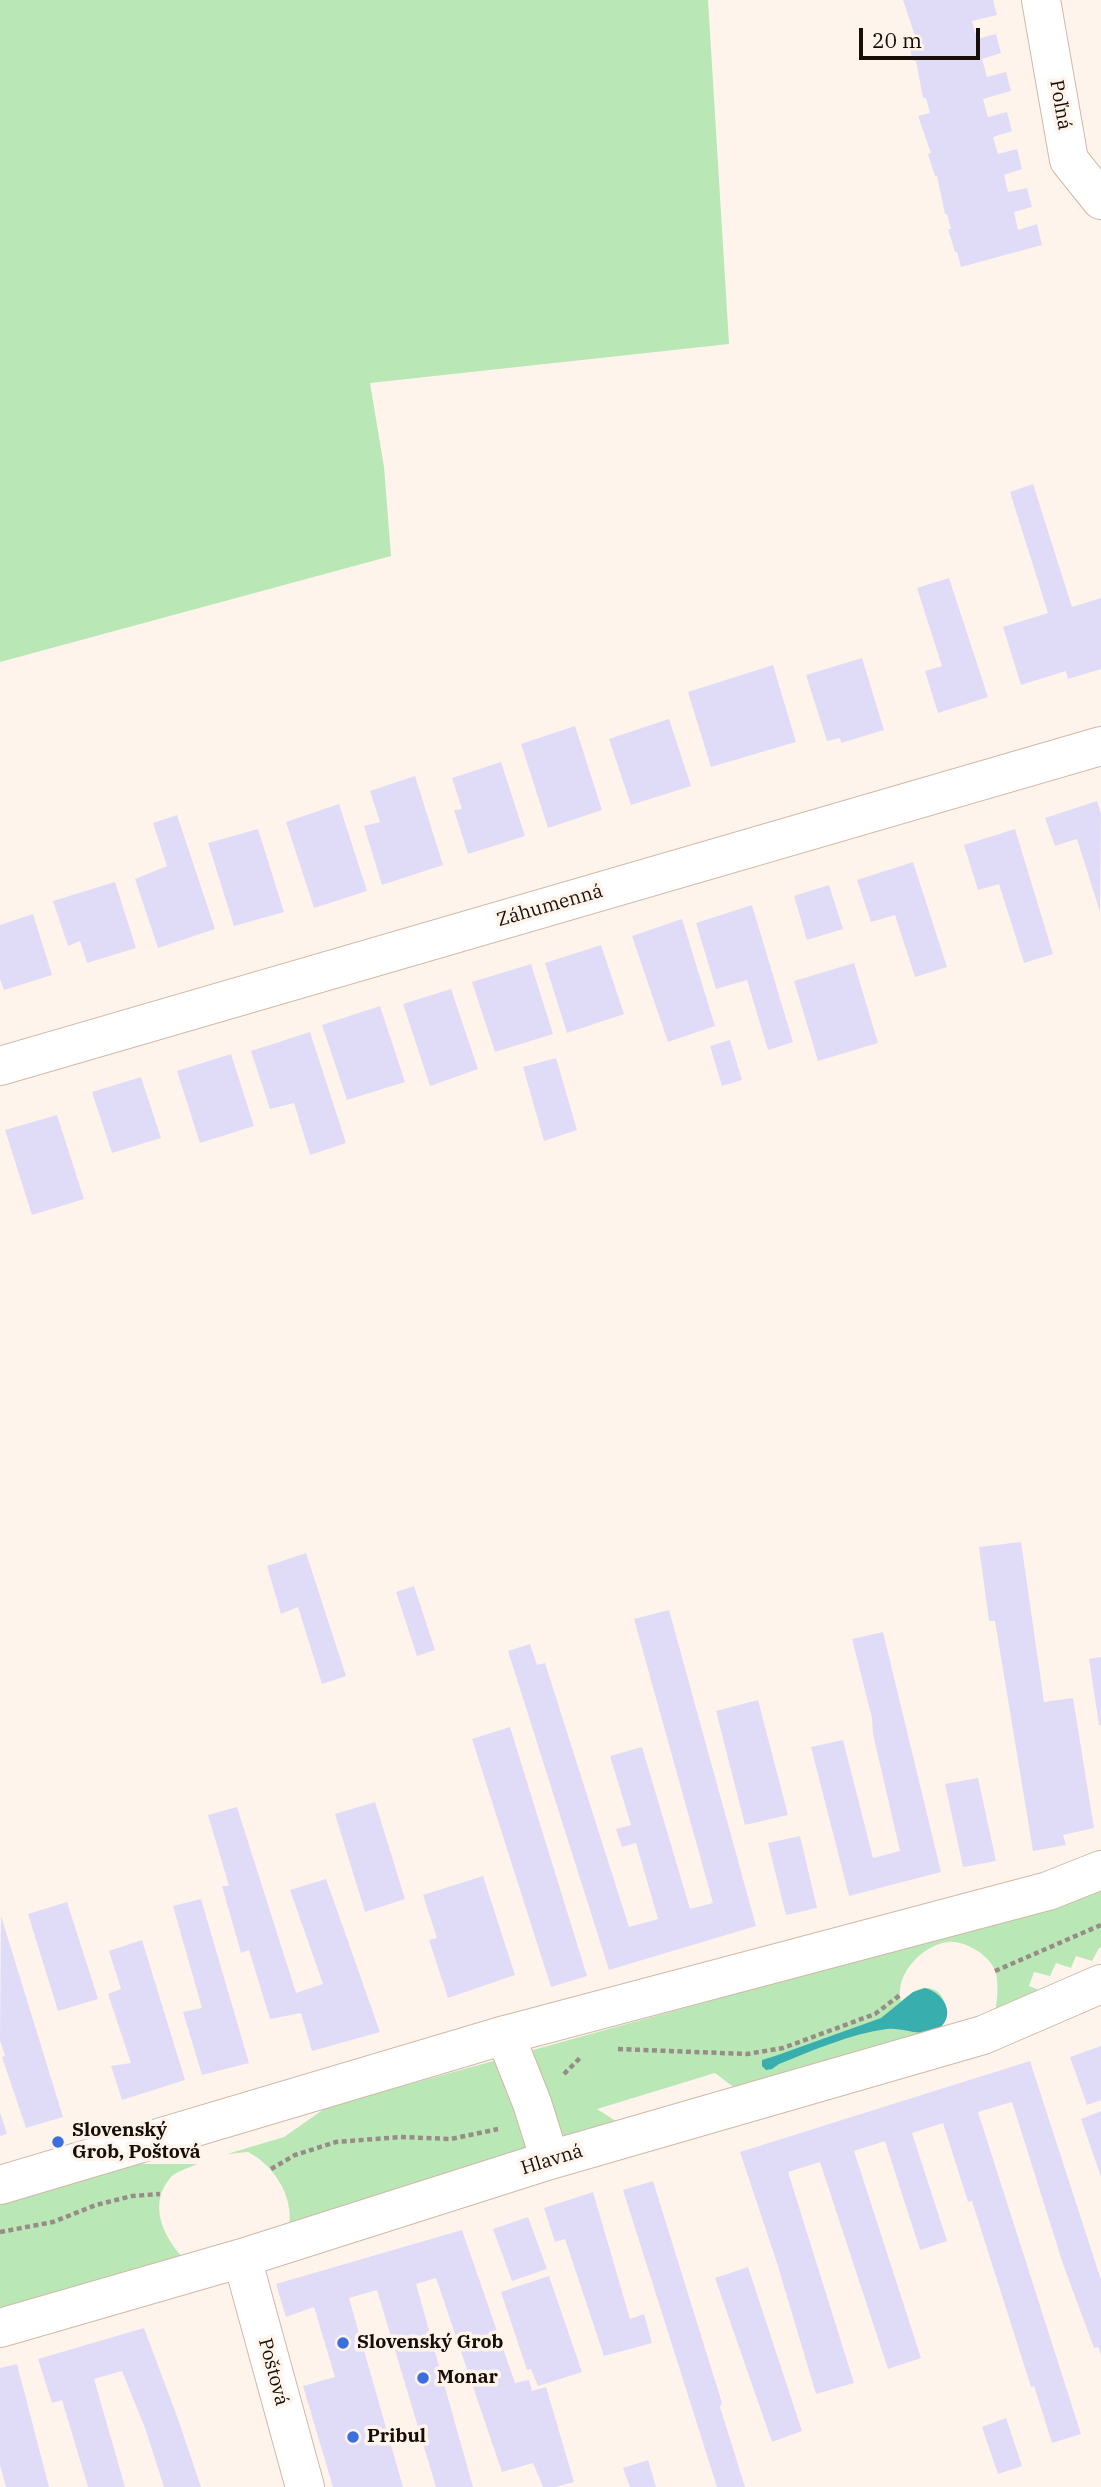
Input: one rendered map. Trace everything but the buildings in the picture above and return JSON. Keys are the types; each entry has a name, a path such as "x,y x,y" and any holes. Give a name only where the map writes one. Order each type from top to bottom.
{"street":[{"name":"Poľná","path":"1041,0 1069,160 1101,200"},
{"name":"Záhumenná","path":"0,1066 1101,746"},
{"path":"0,2185 505,2035 1048,1891 1101,1870"},
{"name":"Hlavná","path":"0,2328 242,2258 550,2160 983,2035 1101,1984"},
{"path":"505,2035 532,2103 550,2160"},
{"name":"Poštová","path":"242,2258 305,2487"}],"path":[{"path":"995,1971 1101,1925"},
{"path":"607,2049 747,2054 783,2048 875,2014 900,1995"},
{"path":"271,2169 295,2155 336,2142 401,2137 451,2139 500,2128 589,2053"},
{"path":"0,2232 53,2222 96,2205 132,2196 160,2194"}],"green space":[{"path":"0,0 708,0 729,344 370,383 384,467 391,556 0,662"},
{"path":"1101,1888 1101,1948 1092,1961 1076,1956 1071,1968 1056,1963 1050,1976 1034,1972 1029,1986 1054,1996 994,2017 997,1978 989,1961 969,1946 955,1942 939,1944 912,1962 906,1971 900,1991 901,2001 922,1988 932,1989 944,2000 944,2023 926,2033 918,2032 926,2038 744,2095 715,2073 597,2109 627,2128 289,2226 290,2215 285,2193 274,2173 248,2152 227,2154 284,2137 327,2107 912,1945"},
{"path":"133,2164 197,2164 171,2177 160,2197 160,2219 169,2239 183,2258 0,2310 0,2203"}],"water":[{"path":"925,1988 939,1996 946,2007 946,2020 935,2031 873,2031 819,2048 772,2069 766,2070 762,2066 762,2060 881,2018 913,1992"}],"place":[{"name":"Slovenský Grob, Poštová","path":"58,2142"},
{"name":"Slovenský Grob","path":"343,2343"},
{"name":"Monar","path":"423,2378"},
{"name":"Pribul","path":"353,2437"}]}
